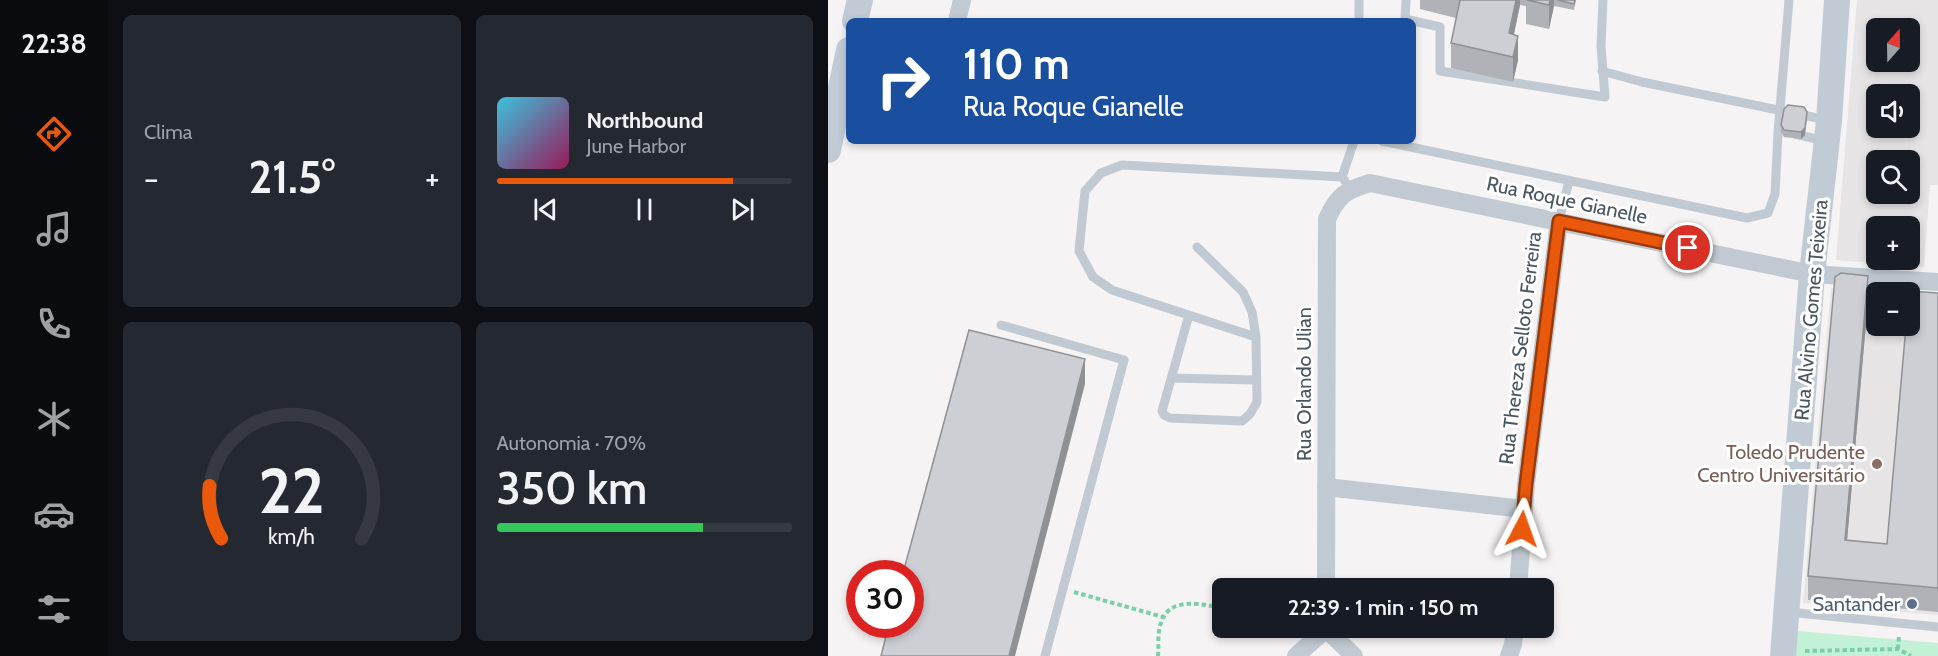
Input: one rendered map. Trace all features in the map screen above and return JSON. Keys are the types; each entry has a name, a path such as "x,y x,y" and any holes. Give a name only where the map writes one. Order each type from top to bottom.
{"street":[{"path":"856,18 860,0"},
{"path":"958,18 962,0"},
{"name":"Rua Alvino Gomes Teixeira","path":"1784,654 1812,274 1828,131 1837,0"},
{"path":"828,150 846,64"},
{"name":"Rua Roque Gianelle","path":"1346,183 1371,183 1812,274 1938,282"},
{"name":"Rua Orlando Ulian","path":"1326,578 1328,219 1346,183"},
{"name":"Rua Thereza Selloto Ferreira","path":"1519,578 1524,509 1559,221"},
{"path":"1326,487 1524,509"},
{"path":"1296,656 1315,638"},
{"path":"1336,638 1354,656"},
{"path":"1509,656 1514,638"}],"lane":[{"path":"1359,0 1359,18"},
{"path":"1405,18 1406,0"},
{"path":"1416,22 1440,27 1440,71 1605,97 1602,71 1603,0"},
{"path":"1396,144 1747,218 1768,213 1775,194 1789,0"},
{"path":"1602,71 1642,82 1780,111 1828,131"},
{"path":"1778,133 1828,131"},
{"path":"1256,338 1112,290 1093,277 1079,250 1085,191 1101,173 1122,165 1346,183 1353,144"},
{"path":"1559,221 1569,181"},
{"path":"1190,315 1162,411 1170,418 1242,421 1250,414 1257,402 1256,338 1252,312 1244,292 1197,247"},
{"path":"1001,326 1124,360 1045,656"},
{"path":"1172,378 1256,380"},
{"path":"1787,612 1938,627"}],"path":[{"path":"1063,588 1163,617"},
{"path":"1158,656 1160,624 1165,613 1174,606 1186,604 1212,607"},
{"path":"1784,654 1898,649 1911,656"}],"shaded area":[{"path":"1857,0 1938,0 1938,185 1930,185 1924,267 1920,267 1920,216 1866,216 1866,262 1836,260"},
{"name":"Toledo Prudente Centro Universitário","path":"1831,288 1866,291 1866,336 1920,336 1920,316 1938,298 1938,615 1803,603"}],"green space":[{"path":"1798,631 1938,643 1938,656 1795,656"}],"building":[{"path":"1460,0 1516,0 1509,33 1518,36 1513,57 1451,43"},
{"path":"1527,0 1550,0 1549,5"},
{"path":"1558,0 1575,0 1574,4"},
{"path":"1788,105 1804,107 1807,112 1805,128 1801,132 1784,130 1781,125 1784,109"},
{"name":"Toledo Prudente Centro Universitário","path":"1841,273 1868,276 1845,540 1887,544 1905,336 1920,336 1920,292 1938,293 1938,588 1808,576 1835,277"},
{"path":"969,330 1085,359 1009,656 881,656 886,638 924,638 924,560 907,560"}],"place":[{"name":"Toledo Prudente Centro Universitário","path":"1877,464"},
{"name":"Santander","path":"1912,604"}],"route":[{"path":"1522,529 1559,221 1688,248"}]}
